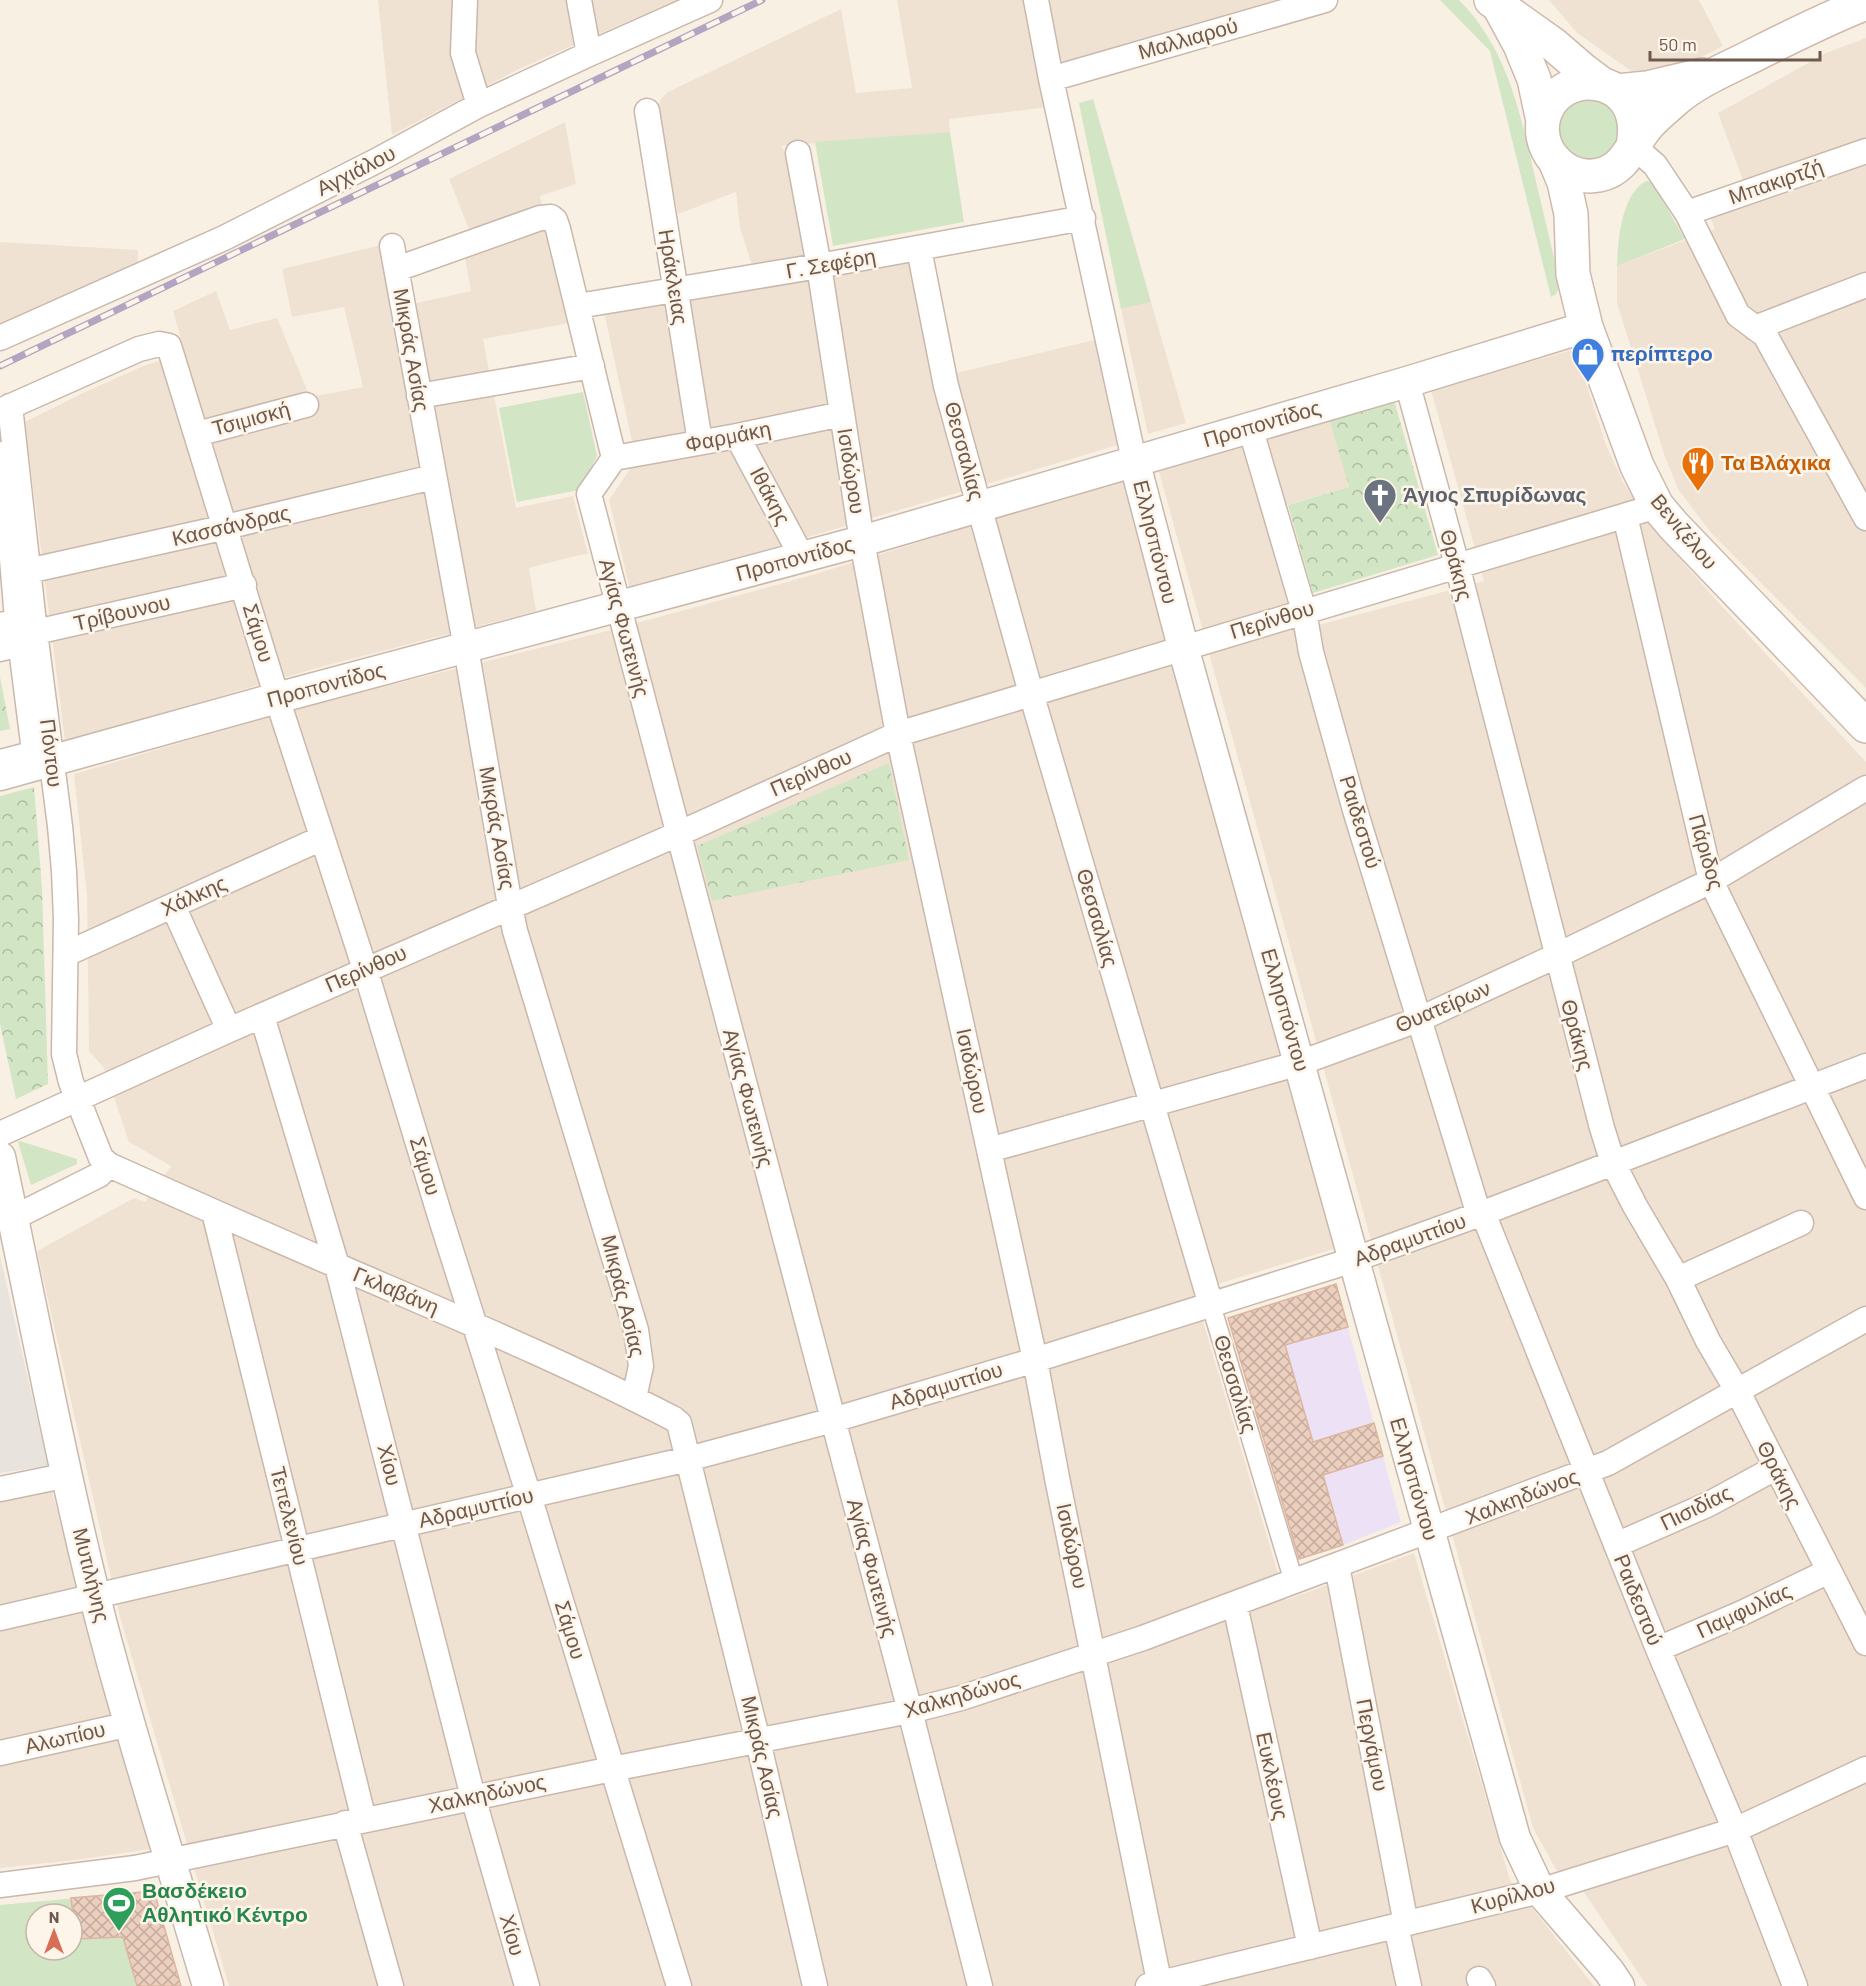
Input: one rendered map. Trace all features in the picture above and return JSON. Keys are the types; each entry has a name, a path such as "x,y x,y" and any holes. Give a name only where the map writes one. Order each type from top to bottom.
{"main road":[{"path":"1495,3 1554,45 1583,70 1627,102 1634,116 1636,131 1624,158 1599,175 1584,176 1569,172 1547,151 1543,136 1543,121 1531,73 1520,45 1495,3"},
{"path":"1543,121 1549,106 1559,94 1572,86 1587,83 1610,88 1647,88 1716,73 1811,26 1866,3"},
{"name":"Βενιζέλου","path":"1573,256 1601,187 1648,125 1677,98 1716,73"},
{"name":"Βενιζέλου","path":"1557,163 1571,214 1576,289 1586,327 1627,443 1657,506 1866,726"}],"street":[{"path":"465,0 463,52 479,105"},
{"path":"579,0 589,54"},
{"name":"Αγχιάλου","path":"0,338 224,238 376,161 479,105 589,54 683,6 710,0"},
{"name":"Ελλησπόντου","path":"1036,0 1134,460 1182,647 1515,1838 1540,1890 1609,1971 1619,1986"},
{"name":"Μαλλιαρού","path":"1051,79 1325,0"},
{"name":"Ηράκλειας","path":"647,111 700,442"},
{"name":"Μπακιρτζή","path":"1687,213 1866,151"},
{"name":"Ισιδώρου","path":"798,153 819,266 862,541 898,734 1035,1360 1094,1655 1156,1985"},
{"path":"1624,158 1655,165 1687,213 1738,315 1765,335 1866,518"},
{"name":"Μικράς Ασίας","path":"578,306 558,229 555,220 551,217 395,257 515,931 636,1330 641,1366 634,1398"},
{"name":"Γ. Σεφέρη","path":"578,306 919,249 1083,218"},
{"name":"Θεσσαλίας","path":"919,249 946,386 1031,693 1294,1582"},
{"path":"1755,328 1866,285"},
{"path":"578,306 614,458"},
{"name":"Προποντίδος","path":"0,775 862,541 1407,382 1586,327"},
{"name":"Σάμου","path":"5,408 139,349 159,344 169,346 529,1496 679,1986"},
{"path":"419,396 592,366"},
{"name":"Θράκης","path":"1407,382 1613,1163 1635,1206 1678,1279 1708,1341 1738,1392 1866,1643"},
{"name":"Τσιμισκή","path":"197,434 306,405"},
{"name":"Πόντου","path":"5,408 28,571 64,871 66,954 64,1054 77,1099"},
{"name":"Φαρμάκη","path":"614,458 842,414"},
{"name":"Ραιδεστού","path":"1250,427 1304,611 1311,652 1355,810 1481,1214 1658,1649 1735,1830 1795,1986"},
{"name":"Ιθάκης","path":"737,436 802,557"},
{"path":"0,451 14,619 0,622"},
{"name":"Αγίας Φωτεινής","path":"614,458 589,494 910,1711 980,1986"},
{"name":"Κασσάνδρας","path":"28,571 226,527 433,477"},
{"name":"Περίνθου","path":"0,1134 364,969 678,834 898,734 1657,506"},
{"name":"Πάριδος","path":"1625,516 1711,881 1866,1197"},
{"name":"Τρίβουνου","path":"0,640 244,585"},
{"path":"0,652 18,648 31,751 0,759"},
{"name":"Θυατείρων","path":"989,1150 1300,1063 1420,1019 1711,881 1866,788"},
{"name":"Χάλκης","path":"66,954 322,838"},
{"path":"172,906 229,1030"},
{"name":"Χίου","path":"262,1016 337,1266 473,1797 527,1986"},
{"name":"Αδραμυττίου","path":"0,1618 688,1459 833,1420 1035,1360 1353,1260 1481,1214 1866,1066"},
{"path":"13,1218 99,1174 109,1165 101,1158 77,1099"},
{"name":"Μυτιλήνης","path":"0,1157 96,1597 130,1724 208,1986"},
{"name":"Γκλαβάνη","path":"109,1165 474,1324 634,1398 679,1423"},
{"name":"Τεπελενίου","path":"214,1212 297,1550 391,1986"},
{"path":"1678,1279 1801,1223"},
{"name":"Χαλκηδώνος","path":"0,1885 110,1872 171,1861 473,1797 910,1711 961,1698 1094,1655 1235,1605 1608,1463 1866,1319"},
{"name":"Μικράς Ασίας","path":"679,1423 758,1741 815,1986"},
{"name":"Πισιδίας","path":"1616,1545 1700,1508 1775,1468"},
{"path":"0,1489 68,1475"},
{"name":"Περγάμου","path":"1337,1566 1401,1925 1409,1986"},
{"name":"Παμφυλίας","path":"1658,1649 1742,1613 1829,1571"},
{"name":"Ευκλέους","path":"1235,1605 1310,1947"},
{"name":"Αλωπίου","path":"0,1753 130,1724"},
{"name":"Κυρίλλου","path":"1156,1985 1540,1890 1735,1830 1866,1769"}],"shaded area":[{"path":"378,0 677,0 519,69 392,135"},
{"path":"897,0 1276,0 1040,69 1048,107 949,119 950,132 781,146 789,158 812,277 914,260 936,378 1098,339 1118,445 630,590 609,500 636,460 604,312 759,287 740,228 736,192 678,214 658,111 660,100 668,92 841,9 856,93 912,88"},
{"path":"1549,0 1699,0 1723,46 1650,84 1577,33"},
{"path":"1866,38 1866,688 1712,534 1678,489 1664,454 1617,303 1617,266 1715,229 1710,217 1751,202 1718,113 1826,53"},
{"path":"565,122 576,184 540,196 570,323 483,339 516,508 573,496 588,554 529,568 536,611 321,667 65,741 25,422 143,366 185,353 173,311 216,291 230,330 277,318 310,397 363,387 344,307 292,317 282,269 385,244 398,307 471,291 464,253 477,249 449,179"},
{"path":"0,242 138,250 138,264 0,326"},
{"path":"1151,302 1186,423 1148,434 1121,309"},
{"path":"1575,349 1606,445 1623,482 1652,527 1866,762 1866,1986 1647,1986 1569,1870 1558,1873 1533,1828 1158,468 1329,419 1349,487 1262,512 1296,631 1484,581 1431,390"},
{"path":"1125,479 1200,766 1334,1249 1194,1291 1286,1600 1414,1553 1510,1880 1594,1986 229,1986 120,1617 37,1251 134,1198 145,1202 171,1166 129,1142 104,1068 89,1051 87,895 74,774 298,708 611,630 809,576"},
{"path":"0,1256 48,1466 0,1473"},
{"path":"1336,1284 1401,1522 1343,1545 1299,1559 1228,1318"},
{"path":"52,1491 117,1736 151,1849 0,1868 0,1502"}],"green space":[{"path":"1440,0 1459,0 1475,18 1489,38 1509,81 1523,126 1560,285 1556,294 1551,297 1490,51"},
{"path":"1597,98 1616,110 1620,142 1605,159 1583,162 1563,151 1557,122 1561,112 1577,99"},
{"path":"1093,99 1151,302 1121,309 1079,103"},
{"path":"950,132 964,222 833,246 815,142"},
{"path":"1646,181 1652,182 1685,239 1617,266 1618,244 1626,207 1631,196"},
{"path":"583,392 597,456 579,490 517,502 499,408"},
{"path":"1394,400 1438,555 1313,593 1288,505 1349,487 1329,419"},
{"path":"0,677 10,729 0,731"},
{"path":"889,763 909,860 712,901 697,846"},
{"path":"34,787 42,888 48,1084 16,1099 0,1024 0,796"},
{"path":"18,1142 77,1159 77,1164 31,1185"},
{"name":"Βασδέκειο Αθλητικό Κέντρο","path":"154,1891 181,1986 0,1986 0,1905 24,1903 24,1962 84,1962 84,1902 33,1902"}],"building":[{"path":"1336,1284 1348,1327 1285,1345 1313,1442 1374,1423 1383,1456 1323,1475 1343,1545 1299,1559 1228,1318"},
{"path":"154,1891 181,1986 137,1986 123,1937 84,1939 84,1902 71,1902 71,1898"}],"railway":[{"path":"0,366 762,0"}],"place":[{"name":"περίπτερο","path":"1588,383"},
{"name":"Τα Βλάχικα","path":"1698,492"},
{"name":"Άγιος Σπυρίδωνας","path":"1380,524"},
{"name":"Βασδέκειο Αθλητικό Κέντρο","path":"119,1932"}]}
